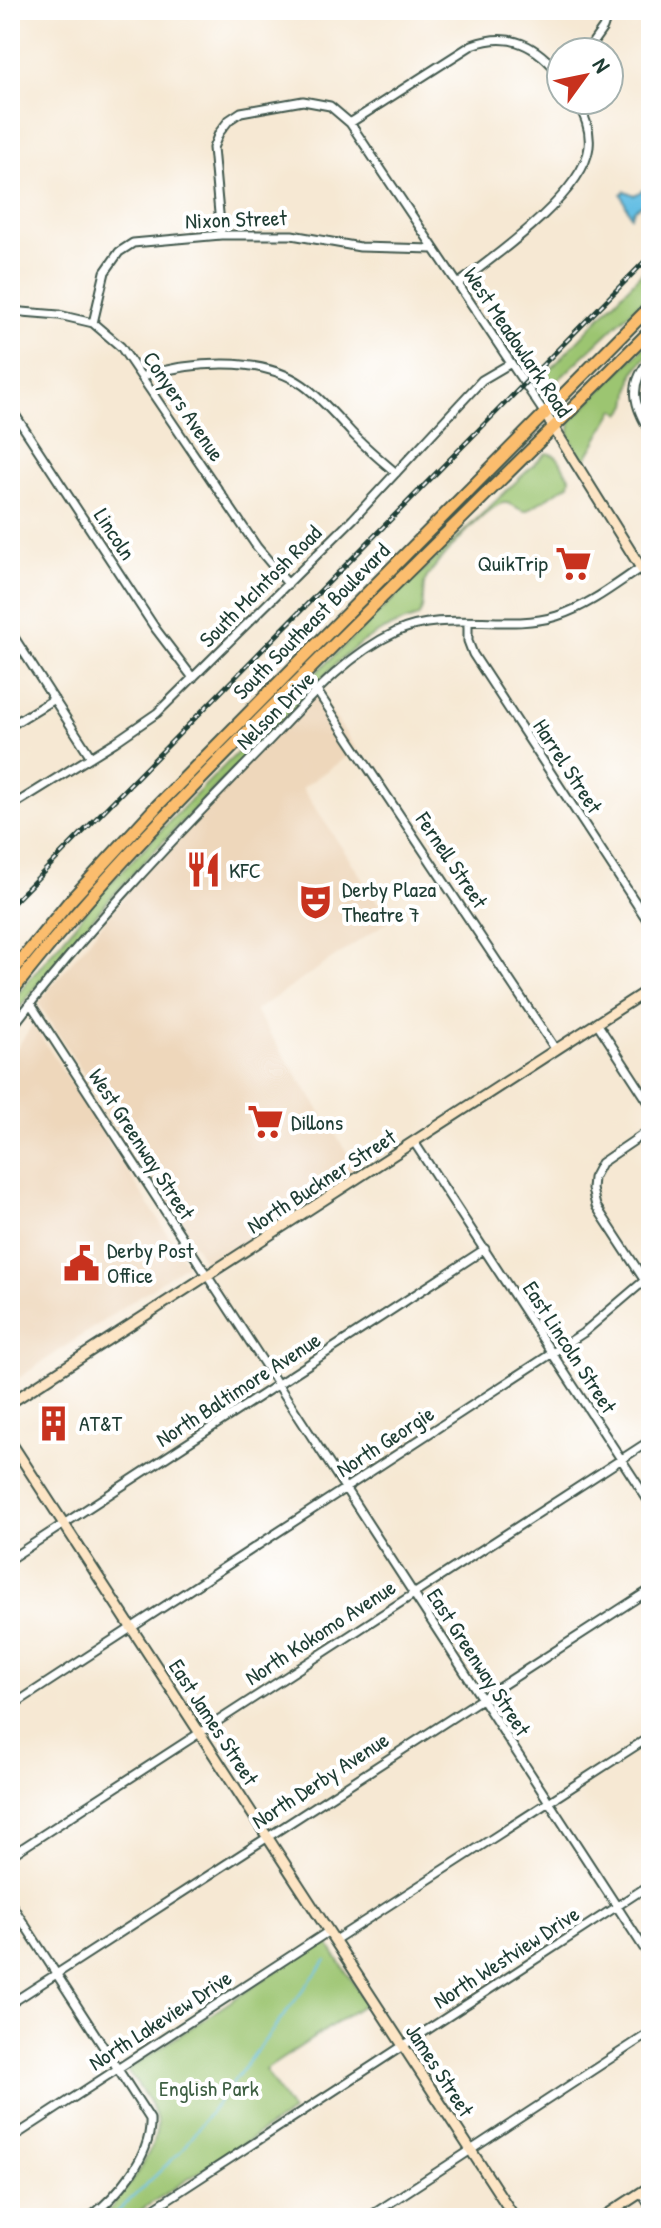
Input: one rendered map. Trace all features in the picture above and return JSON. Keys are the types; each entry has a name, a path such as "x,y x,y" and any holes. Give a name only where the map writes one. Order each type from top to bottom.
{"main road":[{"name":"South Southeast Boulevard","path":"10,974 157,806 651,306"},
{"name":"South Southeast Boulevard","path":"10,994 104,882 181,800 386,591 651,330"}],"street":[{"path":"597,36 609,10"},
{"path":"221,235 213,148 229,120 241,112 303,101 330,106 350,123 483,41 510,39 528,44 545,57"},
{"path":"458,284 533,224 581,172 589,150 589,133 582,116"},
{"name":"West Meadowlark Road","path":"350,123 545,414 651,584"},
{"name":"Nixon Street","path":"93,323 105,272 111,261 133,243 221,235 292,235 360,247 433,249"},
{"name":"Conyers Avenue","path":"10,311 59,315 93,323 121,347 257,547 288,584"},
{"path":"651,359 639,374 634,389 637,409 651,433"},
{"name":"South McIntosh Road","path":"10,807 157,713 288,584 482,380 511,363"},
{"path":"143,376 198,364 275,371 297,381 317,396 367,449 396,473"},
{"name":"Lincoln","path":"10,407 155,628 193,678"},
{"name":"Nelson Drive","path":"10,1030 122,894 317,691 369,645 400,630 430,624 556,617 581,607 651,561"},
{"name":"Harrel Street","path":"468,622 468,641 473,654 651,926"},
{"path":"10,631 91,757"},
{"name":"Fernell Street","path":"317,691 556,1050"},
{"path":"10,726 54,699"},
{"name":"North Buckner Street","path":"10,1403 651,988"},
{"name":"West Greenway Street","path":"30,1003 277,1384"},
{"path":"597,1023 651,1106"},
{"path":"648,1278 593,1202 593,1178 607,1158 651,1129"},
{"name":"East Lincoln Street","path":"414,1142 651,1505"},
{"name":"North Baltimore Avenue","path":"10,1559 485,1249"},
{"name":"North Georgie","path":"10,1707 552,1353 603,1318 648,1278"},
{"name":"East Greenway Street","path":"277,1384 651,1959"},
{"name":"North Kokomo Avenue","path":"10,1856 651,1440"},
{"name":"East James Street","path":"10,1441 332,1936"},
{"name":"North Derby Avenue","path":"10,2004 651,1589"},
{"name":"North Lakeview Drive","path":"10,2139 651,1736"},
{"name":"North Westview Drive","path":"139,2218 651,1884"},
{"path":"10,1902 147,2114 150,2126 126,2181 89,2218"},
{"name":"James Street","path":"332,1936 515,2218"},
{"path":"367,2218 651,2032"},
{"path":"602,2218 651,2186"},
{"path":"641,2192 651,2208"}],"shaded area":[{"path":"317,691 357,750 302,788 390,920 255,1011 358,1169 211,1264 204,1260 38,1003 154,860"},
{"path":"33,1024 187,1264 10,1384 10,1058"}],"green space":[{"path":"651,263 651,292 553,385 546,374"},
{"path":"651,340 651,351 633,373 628,405 621,414 615,409 584,462 569,436 571,421"},
{"path":"546,453 558,459 570,477 569,484 526,511 504,503 474,524 425,581 418,617 374,635 336,664 126,882 85,927 10,1021 10,1003 101,893 317,672"},
{"name":"English Park","path":"325,1939 366,2003 265,2070 292,2112 128,2218 101,2218 138,2171 156,2129 151,2105 127,2070"}],"water":[{"path":"651,180 651,198 634,210 631,216 621,194 625,191 634,195"}],"waterway":[{"path":"111,2218 180,2152 326,1960"}],"railway":[{"path":"10,906 651,255"}],"place":[{"name":"QuikTrip","path":"574,563"},
{"name":"KFC","path":"203,870"},
{"name":"Derby Plaza Theatre 7","path":"316,902"},
{"name":"Dillons","path":"265,1122"},
{"name":"Derby Post Office","path":"81,1263"},
{"name":"AT&T","path":"53,1423"}]}
